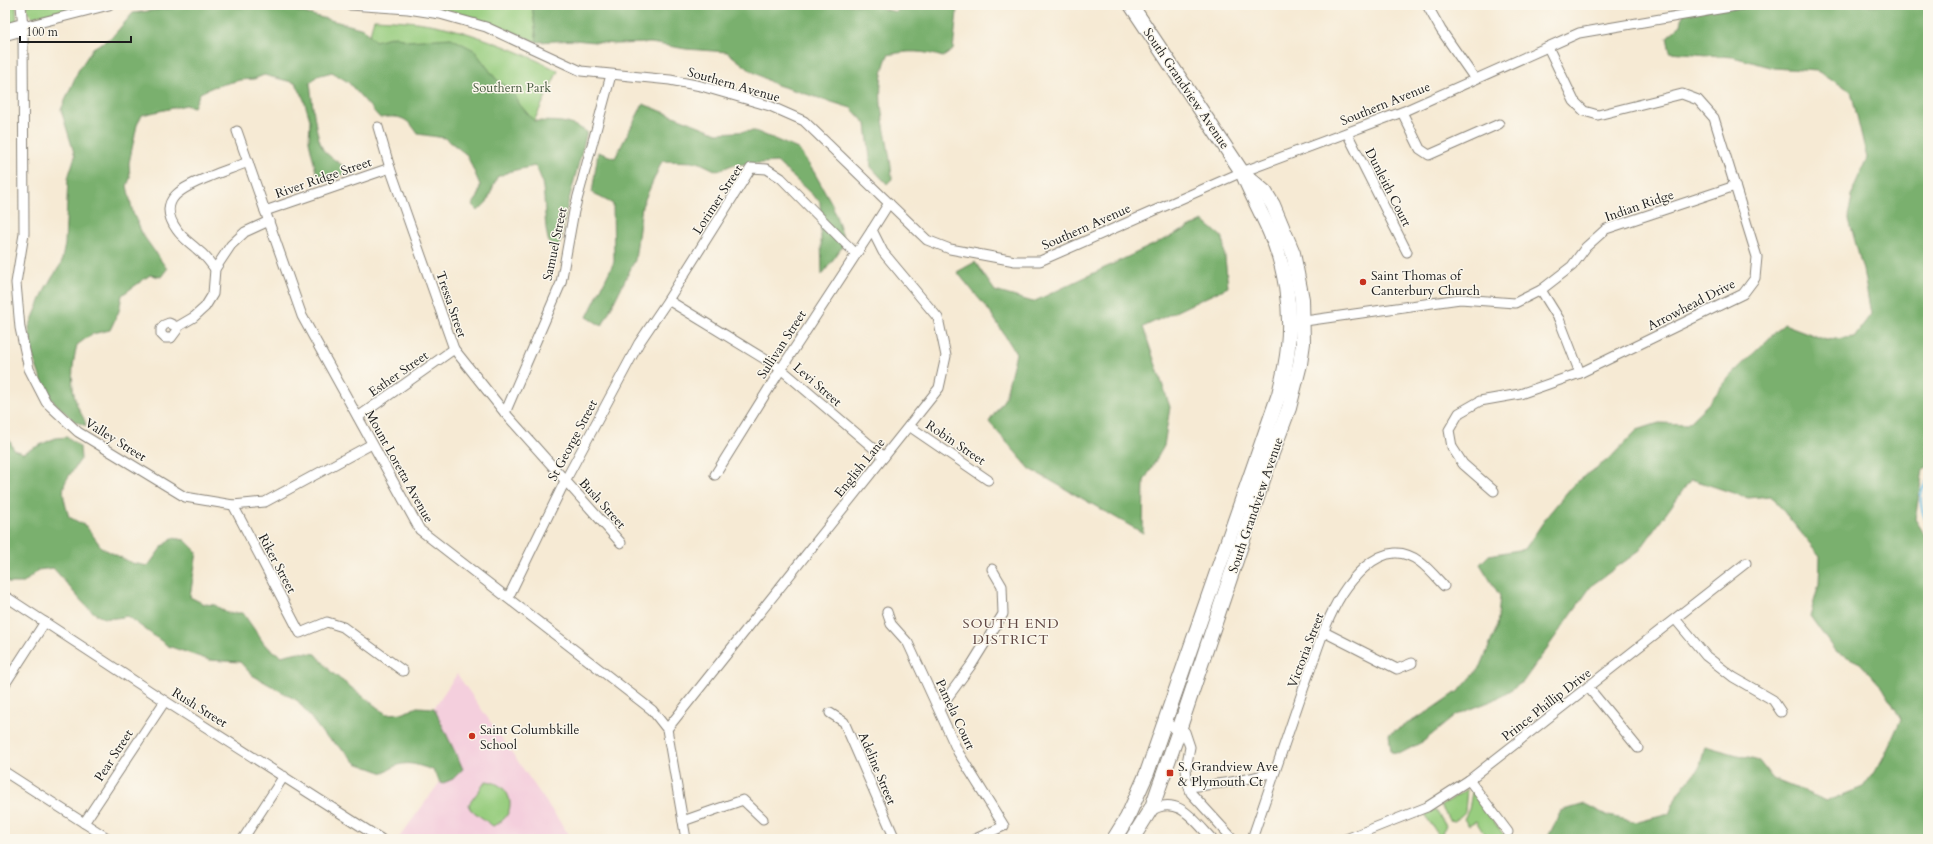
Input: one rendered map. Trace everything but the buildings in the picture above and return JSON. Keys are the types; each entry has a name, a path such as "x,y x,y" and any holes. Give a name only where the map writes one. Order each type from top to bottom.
{"highway":[{"path":"5,32 23,28"}],"main road":[{"name":"South Grandview Avenue","path":"1131,5 1242,172 1253,199 1270,231 1280,261 1286,286 1289,323 1287,359 1264,456 1181,729 1151,810 1132,839"},
{"name":"South Grandview Avenue","path":"1114,839 1137,798 1148,773 1164,723 1264,456 1296,384 1303,343 1303,322 1299,279 1285,231 1265,192 1242,172"}],"street":[{"name":"Valley Street","path":"20,5 23,28 24,234 16,283 20,328 29,369 46,402 78,432 185,496 233,506 265,502 372,444"},
{"path":"23,28 109,5"},
{"name":"Southern Avenue","path":"350,5 408,9 440,14 486,27 581,71 670,80 701,86 770,106 804,121 927,240 950,249 1014,262 1040,261 1242,172 1402,112 1579,33 1742,5"},
{"path":"1427,5 1441,30 1475,79"},
{"name":"Arrowhead Drive","path":"1494,491 1463,464 1452,447 1449,430 1459,413 1480,401 1520,394 1580,373 1743,294 1755,278 1757,257 1714,118 1698,100 1682,94 1598,115 1584,111 1574,101 1548,47"},
{"name":"Samuel Street","path":"506,413 561,283 574,211 611,75"},
{"path":"1402,112 1420,149 1429,155 1499,124"},
{"name":"Tressa Street","path":"378,127 390,168 454,349 506,413 565,480"},
{"name":"Mount Loretta Avenue","path":"237,131 302,316 420,530 652,710 667,729 686,839"},
{"name":"Dunleith Court","path":"1348,133 1407,252"},
{"path":"215,269 205,255 177,230 171,220 169,211 171,201 177,193 189,185 248,162"},
{"name":"River Ridge Street","path":"265,211 390,168"},
{"name":"Lorimer Street","path":"668,300 751,168 767,169 781,178 856,254"},
{"name":"Indian Ridge","path":"1289,323 1460,299 1515,303 1540,290 1572,266 1586,247 1606,229 1735,186"},
{"path":"872,230 889,204"},
{"path":"177,327 194,317 205,307 213,294 215,269 238,238 253,228 269,221"},
{"name":"Sullivan Street","path":"715,475 781,369 872,230"},
{"name":"English Lane","path":"667,729 939,388 946,356 938,318 883,252 872,230"},
{"path":"1540,290 1559,319 1580,373"},
{"name":"Levi Street","path":"668,300 781,369 884,457"},
{"name":"St George Street","path":"508,598 565,480 639,343 668,300"},
{"name":"Esther Street","path":"358,417 454,349"},
{"name":"Robin Street","path":"909,426 988,480"},
{"name":"Bush Street","path":"565,480 621,543"},
{"name":"Riker Street","path":"233,506 300,633 327,622 343,627 403,671"},
{"name":"Victoria Street","path":"1252,839 1324,632 1342,594 1361,571 1372,561 1380,557 1397,553 1407,555 1422,564 1444,586"},
{"name":"Prince Phillip Drive","path":"1346,839 1427,807 1469,780 1676,620 1746,563"},
{"path":"939,709 972,664 1003,614 1002,586 992,569"},
{"name":"Rush Street","path":"5,596 165,701 382,839"},
{"name":"Pamela Court","path":"887,612 891,624 908,643 958,752 1004,826 975,839"},
{"path":"1676,620 1706,656 1733,677 1773,700 1781,712"},
{"path":"5,684 45,622"},
{"path":"1324,632 1397,669 1412,664"},
{"path":"1588,687 1638,748"},
{"name":"Pear Street","path":"84,823 165,701"},
{"name":"Adeline Street","path":"830,713 844,722 895,839"},
{"path":"1164,723 1185,732 1190,747 1186,768 1189,788 1233,839"},
{"path":"1189,788 1203,787 1249,778 1275,771"},
{"path":"5,772 109,839"},
{"path":"243,839 284,776"},
{"path":"1469,780 1508,832"},
{"path":"1137,798 1151,810 1172,806 1180,808 1188,813 1212,839"},
{"path":"683,821 743,800 763,819"},
{"path":"1200,826 1211,815"}],"shaded area":[{"name":"Saint Columbkille School","path":"457,674 572,839 398,839 457,759 431,712"}],"green space":[{"path":"5,5 16,5 17,24 5,29"},
{"path":"26,5 89,5 33,17 29,13"},
{"path":"196,5 293,10 364,29 375,41 395,36 408,41 451,38 474,50 496,79 512,91 520,105 534,121 555,121 567,123 587,132 566,211 561,241 557,248 551,248 548,238 544,194 540,174 535,166 511,171 497,177 487,202 478,211 472,205 478,197 480,185 467,155 445,138 418,134 410,124 402,118 380,118 348,82 332,72 317,76 310,83 315,120 319,140 325,152 349,171 337,178 326,180 316,172 309,141 310,120 304,100 296,83 264,75 254,79 240,80 213,87 200,93 194,107 186,105 142,115 137,125 129,163 130,178 127,186 133,213 143,235 167,269 161,277 150,275 122,295 119,311 110,330 92,334 77,345 73,368 73,390 77,405 85,420 86,426 74,421 47,395 31,352 29,327 46,287 61,264 65,244 68,178 75,156 61,110 78,71 93,48 112,37 133,13"},
{"path":"402,5 532,5 537,42 497,25 453,11"},
{"path":"532,5 877,5 884,9 896,12 904,5 952,5 957,12 953,50 943,57 929,53 916,52 902,52 888,55 883,70 881,86 882,116 891,163 892,179 887,184 871,167 866,124 851,108 774,84 750,70 727,52 686,49 651,43 615,44 575,40 537,42"},
{"path":"1685,5 1928,5 1928,466 1923,470 1915,519 1928,540 1928,839 1544,839 1548,837 1561,811 1585,804 1608,816 1638,822 1669,814 1678,793 1700,766 1705,746 1759,761 1773,779 1827,801 1863,787 1882,761 1901,719 1883,688 1860,663 1835,651 1810,616 1819,584 1820,556 1771,496 1748,498 1691,479 1639,551 1592,585 1523,682 1494,700 1456,715 1424,741 1401,753 1391,752 1389,734 1431,710 1460,690 1481,666 1497,627 1500,596 1480,564 1489,555 1525,549 1548,515 1573,485 1610,458 1637,430 1659,423 1687,424 1709,403 1731,375 1784,324 1826,340 1854,337 1871,314 1863,270 1848,216 1854,187 1867,158 1851,91 1817,71 1774,68 1733,57 1670,52 1667,37 1681,25"},
{"name":"Southern Park","path":"374,19 404,21 450,28 514,50 558,71 524,142 365,52"},
{"path":"643,104 717,133 755,131 798,149 814,172 832,204 845,243 822,275 820,202 777,162 732,165 717,171 698,162 662,161 642,206 635,260 602,326 587,317 614,262 613,204 592,193 598,152 615,158"},
{"path":"1203,221 1223,238 1228,287 1143,327 1170,407 1164,446 1144,481 1143,533 1030,469 989,422 1005,398 1016,353 990,312 957,272 975,262 995,291 1033,302"},
{"path":"5,431 14,450 23,453 55,438 68,437 80,447 81,459 66,481 63,491 64,498 69,517 86,526 102,548 132,563 148,566 161,548 172,538 185,540 197,552 190,597 204,604 215,605 227,613 243,613 265,645 281,656 298,652 316,654 331,672 386,714 404,713 417,707 434,708 463,769 453,779 441,784 433,770 413,764 402,764 384,773 356,763 345,751 324,735 298,701 252,675 240,662 209,660 168,646 127,616 109,618 99,616 87,607 53,568 38,570 24,583 9,583 5,578"},
{"path":"486,781 495,783 503,788 510,801 510,808 507,815 493,826 470,809 469,804"},
{"path":"1467,789 1465,812 1455,821 1449,820 1441,806"},
{"path":"1472,792 1477,793 1490,812 1491,818 1507,839 1477,839 1484,834 1476,821 1468,825 1464,819 1469,809"},
{"path":"1435,809 1446,826 1442,832 1446,839 1441,839 1425,815"}],"waterway":[{"path":"1928,480 1924,485 1921,497 1923,514 1928,526"}],"place":[{"name":"Saint Thomas of Canterbury Church","path":"1363,282"},
{"name":"Saint Columbkille School","path":"472,736"},
{"name":"S. Grandview Ave & Plymouth Ct","path":"1170,773"}],"district":[{"name":"SOUTH END DISTRICT","path":"1011,632"}]}
